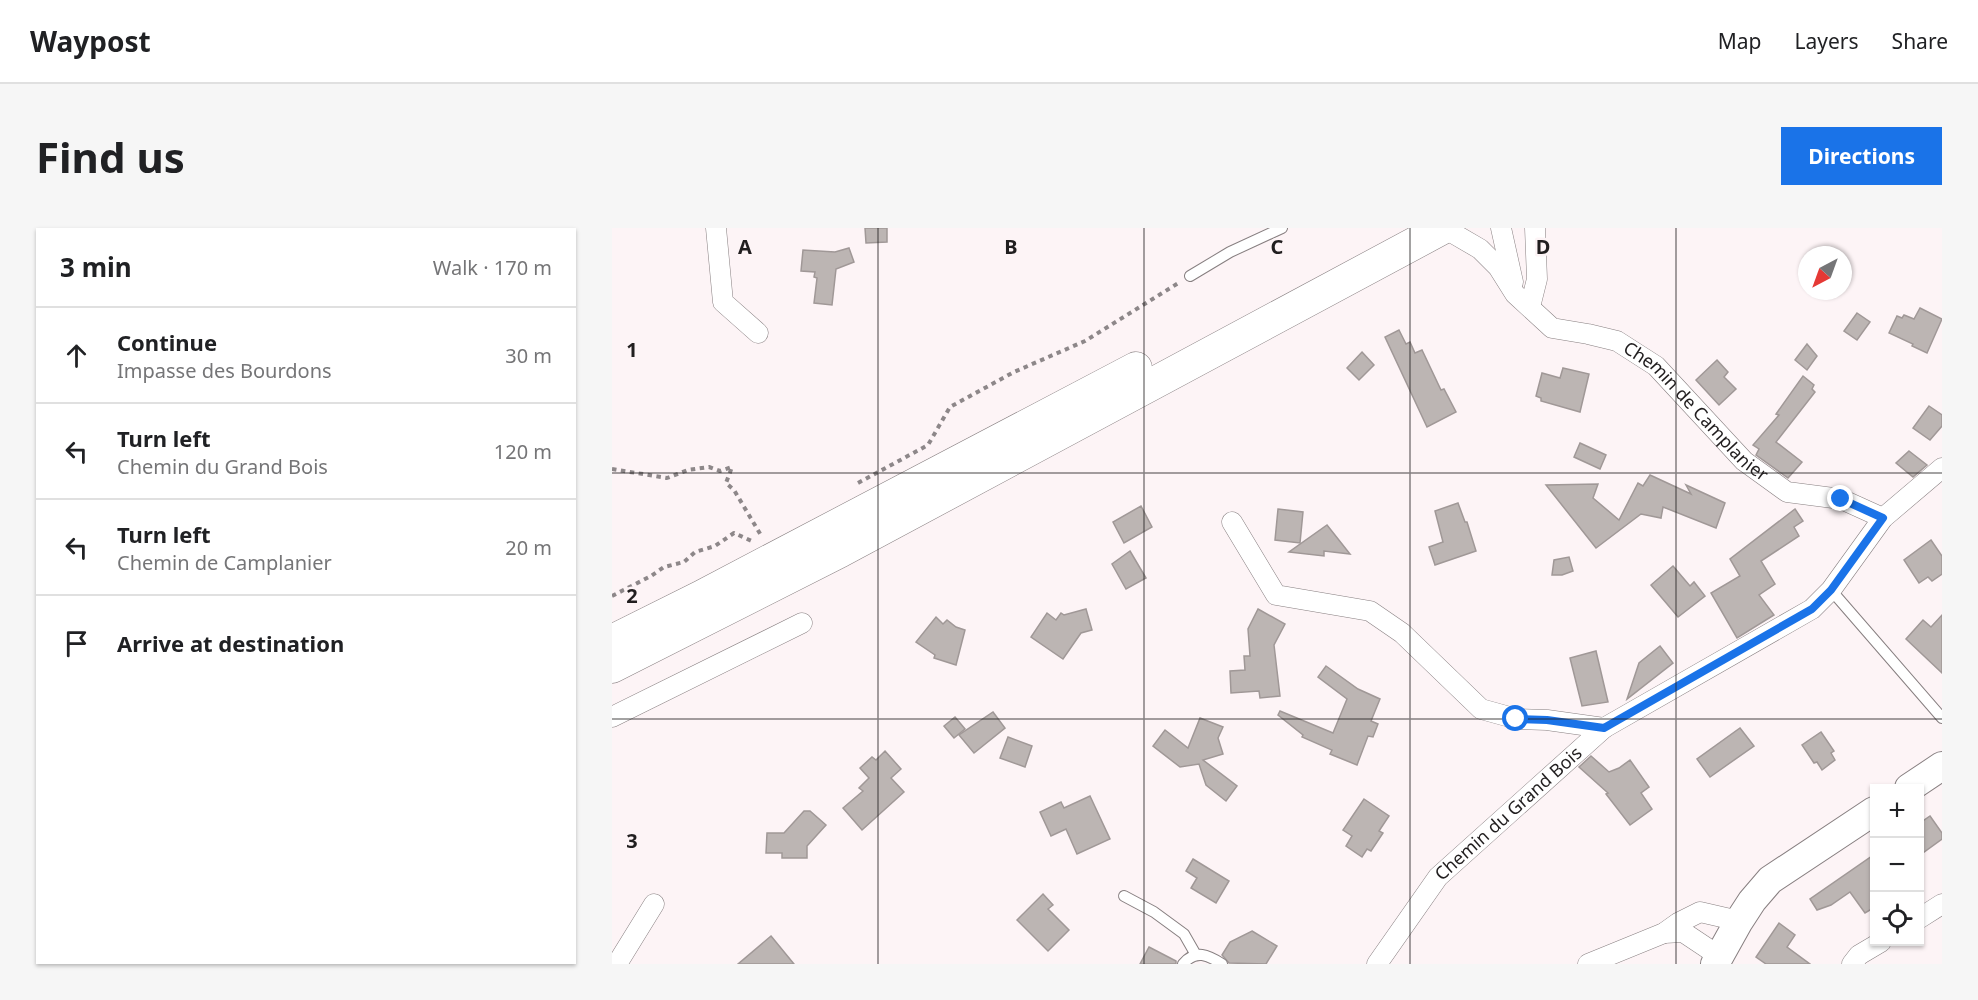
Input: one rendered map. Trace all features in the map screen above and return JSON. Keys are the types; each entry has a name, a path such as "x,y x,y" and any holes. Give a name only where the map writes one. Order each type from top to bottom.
{"main road":[{"path":"612,641 1406,228"},
{"path":"612,667 841,551 1444,228"}],"street":[{"path":"716,228 723,302 758,333"},
{"name":"Chemin de Camplanier","path":"1444,228 1480,249 1498,267 1522,300 1552,328 1617,341 1656,366 1744,460 1787,492 1841,499 1883,518"},
{"path":"1501,228 1522,300"},
{"path":"1522,300 1537,279 1535,228"},
{"name":"Chemin du Grand Bois","path":"1377,964 1438,877 1604,728 1812,609 1831,590 1883,518 1942,468"},
{"path":"1232,522 1276,596 1370,610 1402,633 1480,709 1516,719 1547,720 1604,728"},
{"path":"612,717 802,623"},
{"path":"1916,784 1942,766"},
{"path":"1664,933 1683,932 1717,960 1752,901 1770,880 1870,814"},
{"path":"617,964 654,904"},
{"path":"1924,915 1942,904"},
{"path":"1588,964 1664,933 1678,922 1700,912 1739,921"},
{"path":"1852,964 1859,955 1874,946"}],"lane":[{"path":"1190,276 1230,252 1282,228"},
{"path":"1831,590 1942,718"},
{"path":"1124,896 1154,912 1184,934 1196,955"},
{"path":"1183,964 1196,955 1209,955 1222,964"}],"path":[{"path":"856,485 928,445 950,407 1014,372 1085,341 1190,276"},
{"path":"612,469 666,478 688,470 709,467 720,471 732,467 726,483 734,490 762,537"},
{"path":"612,596 664,567 684,562 695,552 716,546 734,533 753,542"},
{"path":"744,547 770,533"}],"building":[{"path":"865,228 887,228 887,242 866,243"},
{"path":"849,248 854,262 836,269 832,305 814,303 817,278 814,277 815,272 801,271 803,250 835,252"},
{"path":"1920,308 1942,319 1927,353 1889,333 1897,316 1902,318 1904,315 1914,319"},
{"path":"1857,313 1870,322 1857,340 1844,331"},
{"path":"1399,330 1406,344 1410,342 1415,353 1422,350 1441,390 1444,389 1456,412 1427,427 1385,337"},
{"path":"1807,344 1817,356 1807,370 1795,360"},
{"path":"1362,352 1374,365 1359,380 1347,368"},
{"path":"1717,360 1728,372 1724,377 1736,389 1719,405 1696,380"},
{"path":"1563,368 1589,374 1580,412 1541,401 1541,398 1536,396 1542,373 1560,378"},
{"path":"1803,376 1814,385 1812,389 1815,392 1776,442 1802,462 1788,478 1756,455 1759,449 1753,445 1779,415 1776,414"},
{"path":"1929,406 1942,415 1942,426 1930,440 1913,428"},
{"path":"1580,443 1606,455 1600,469 1574,457"},
{"path":"1909,451 1927,465 1913,477 1896,463"},
{"path":"1650,475 1691,494 1686,485 1725,503 1716,528 1663,507 1661,518 1641,514 1596,548 1546,485 1598,484 1593,498 1619,520 1638,483 1643,486"},
{"path":"1458,503 1476,551 1435,565 1429,547 1443,542 1435,511"},
{"path":"1141,506 1152,527 1124,543 1113,522"},
{"path":"1278,509 1303,512 1300,543 1275,540"},
{"path":"1795,509 1803,521 1794,527 1799,536 1761,561 1775,584 1759,595 1774,615 1737,638 1711,593 1740,576 1730,559"},
{"path":"1327,525 1350,554 1324,551 1324,556 1289,552"},
{"path":"1931,540 1942,556 1942,574 1932,581 1928,577 1919,583 1904,560"},
{"path":"1130,551 1146,578 1126,589 1112,564"},
{"path":"1569,557 1573,571 1562,575 1552,575 1554,560"},
{"path":"1673,566 1690,586 1694,582 1705,596 1678,617 1651,585"},
{"path":"1086,609 1092,630 1081,633 1063,659 1031,637 1047,613 1056,620 1061,613 1064,615"},
{"path":"1258,609 1285,624 1274,645 1280,696 1260,698 1259,691 1231,693 1230,671 1245,670 1244,656 1250,656 1248,629"},
{"path":"1942,615 1942,673 1906,639 1923,620 1931,627"},
{"path":"936,617 943,624 947,620 965,630 956,665 934,658 935,655 916,642"},
{"path":"1660,646 1673,663 1627,699 1639,663"},
{"path":"1596,651 1608,702 1582,706 1570,658"},
{"path":"1326,666 1358,689 1380,699 1371,721 1378,724 1373,737 1368,736 1357,765 1330,754 1332,750 1302,737 1303,735 1278,715 1280,711 1333,733 1347,699 1318,677"},
{"path":"993,712 1005,728 974,753 959,735"},
{"path":"955,717 965,729 954,738 944,726"},
{"path":"1200,718 1223,727 1218,738 1223,754 1203,760 1237,786 1226,801 1206,785 1199,764 1180,767 1153,746 1165,730 1188,748"},
{"path":"1740,728 1754,746 1710,777 1697,759"},
{"path":"1821,732 1834,751 1831,753 1835,760 1822,770 1817,762 1814,763 1802,745"},
{"path":"1008,737 1032,746 1025,767 1000,758"},
{"path":"885,751 901,769 891,778 904,792 862,830 843,808 863,791 859,788 869,778 860,768 872,757 876,760"},
{"path":"1591,756 1609,772 1630,760 1649,787 1641,793 1652,809 1630,825 1606,794 1608,793 1579,767"},
{"path":"1090,796 1110,839 1077,854 1066,829 1051,836 1040,812 1061,802 1064,808"},
{"path":"1364,799 1389,816 1379,831 1383,833 1371,851 1367,849 1362,857 1346,846 1352,836 1343,830"},
{"path":"804,811 810,811 826,825 807,846 807,858 782,858 782,853 766,853 767,833 784,833"},
{"path":"1930,816 1942,833 1942,839 1924,852 1924,838 1924,820"},
{"path":"1870,857 1870,910 1865,913 1850,892 1831,905 1817,910 1810,899"},
{"path":"1193,859 1229,881 1216,903 1191,888 1197,878 1186,871"},
{"path":"1043,894 1053,905 1048,909 1069,930 1048,951 1017,920"},
{"path":"1779,923 1795,935 1787,947 1810,964 1766,964 1756,957"},
{"path":"1252,931 1277,946 1266,964 1229,963 1222,955 1230,942"},
{"path":"771,936 794,964 738,964"},
{"path":"1149,947 1176,961 1176,964 1140,964"}],"route":[{"path":"1516,719 1547,720 1604,728 1812,609 1831,590 1883,518 1841,499"}]}
